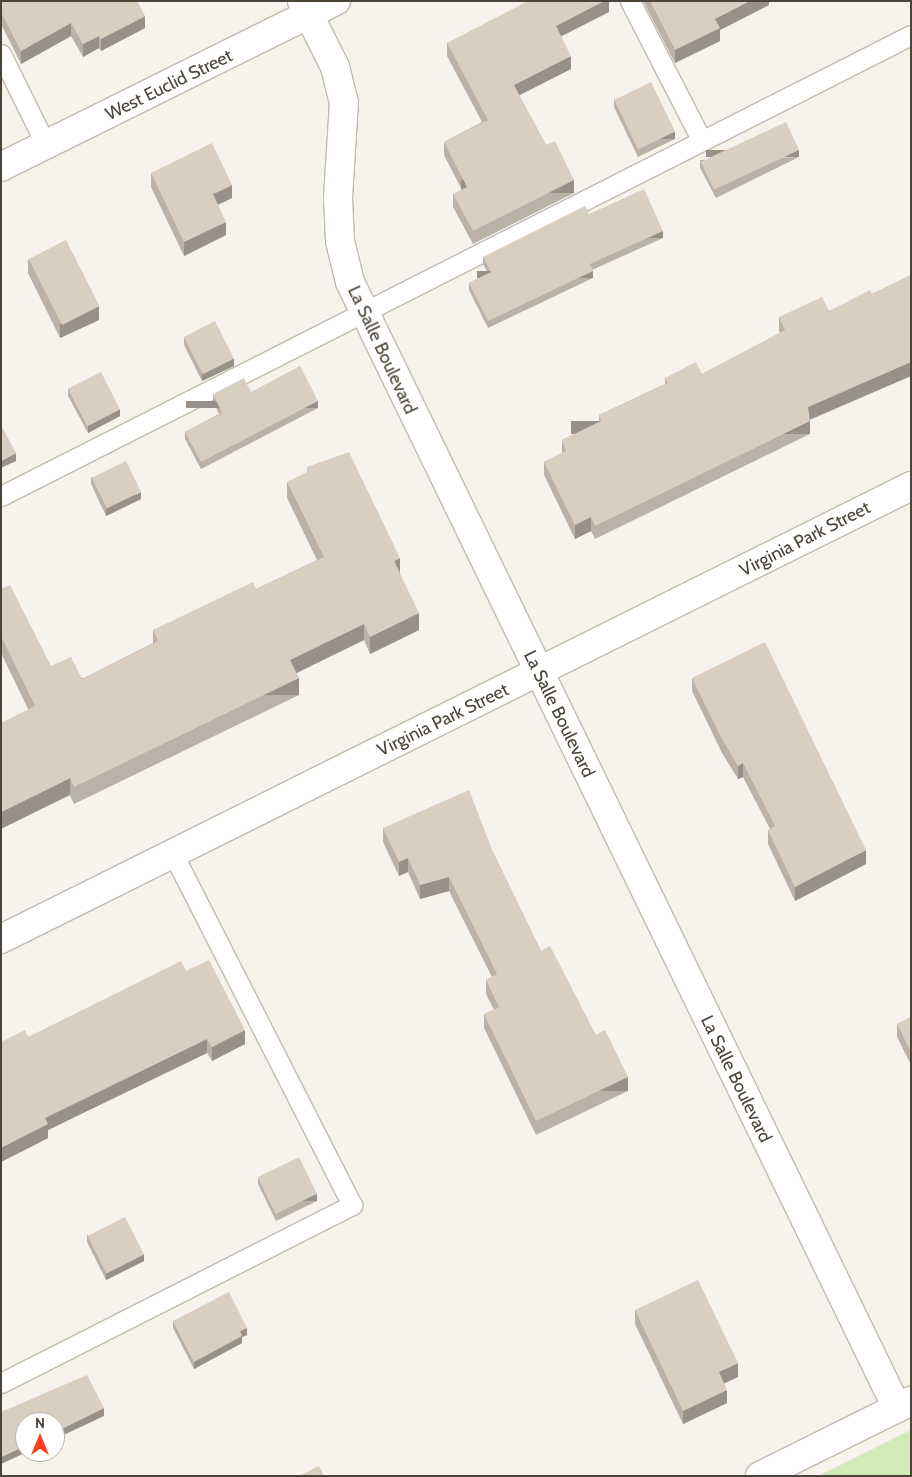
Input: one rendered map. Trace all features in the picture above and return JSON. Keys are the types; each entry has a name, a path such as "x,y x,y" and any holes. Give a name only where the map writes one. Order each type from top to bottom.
{"street":[{"name":"West Euclid Street","path":"1,167 306,8 336,1"},
{"name":"La Salle Boulevard","path":"306,8 335,68 344,102 338,198 340,241 363,313 538,672 904,1404"},
{"name":"Virginia Park Street","path":"1,939 911,486"},
{"path":"760,1476 904,1404"}],"lane":[{"path":"630,1 702,141"},
{"path":"1,496 911,35"},
{"path":"1,54 46,145"},
{"path":"1,1383 352,1205 173,854"}],"green space":[{"path":"911,1430 911,1476 818,1476"}],"building":[{"path":"1,1 137,1 145,16 101,39 99,36 83,44 71,23 21,51 1,12"},
{"path":"528,1 604,1 556,26 571,56 514,85 546,145 555,141 574,180 473,231 453,194 467,187 444,142 488,120 447,43"},
{"path":"650,1 750,1 715,19 720,28 675,50"},
{"path":"651,82 675,131 638,149 614,100"},
{"path":"786,122 799,150 714,190 701,162"},
{"path":"212,143 232,185 213,194 226,222 184,242 151,173"},
{"path":"644,189 663,231 590,264 593,271 488,321 469,283 491,272 483,257 585,206 589,214"},
{"path":"66,240 100,306 62,325 29,259"},
{"path":"911,275 911,362 808,407 810,421 595,526 591,517 575,525 544,462 566,451 562,440 601,421 599,415 668,383 665,378 696,362 702,374 785,330 779,317 822,297 829,311 870,290 872,294"},
{"path":"215,321 234,358 203,374 184,337"},
{"path":"300,366 318,401 201,462 185,432 222,413 213,394 244,378 251,392"},
{"path":"101,372 120,409 87,426 68,389"},
{"path":"1,425 16,453 1,461"},
{"path":"349,452 400,558 394,561 419,613 370,637 364,624 290,660 299,678 74,787 70,778 1,812 1,723 35,706 1,636 1,589 10,585 51,666 71,657 82,679 158,641 153,630 253,582 256,589 324,557 287,482 307,472 307,467"},
{"path":"126,461 141,492 107,508 92,478"},
{"path":"765,642 866,850 795,887 768,830 775,826 743,763 738,766 722,739 692,678"},
{"path":"469,790 493,852 541,951 550,946 596,1035 605,1030 628,1077 536,1121 484,1014 499,1007 486,980 497,974 449,877 420,885 408,858 399,862 383,828"},
{"path":"209,960 245,1030 212,1047 207,1039 45,1118 48,1124 1,1148 1,1042 25,1030 28,1037 181,961 186,971"},
{"path":"911,1017 911,1052 897,1024"},
{"path":"299,1157 317,1194 276,1214 258,1177"},
{"path":"125,1217 144,1254 107,1273 88,1236"},
{"path":"698,1280 738,1363 719,1372 727,1390 683,1411 635,1310"},
{"path":"229,1292 247,1328 240,1331 242,1336 194,1362 173,1321"},
{"path":"87,1375 104,1408 65,1427 65,1412 15,1412 15,1451 1,1457 1,1412"},
{"path":"319,1466 324,1476 299,1476"}]}
